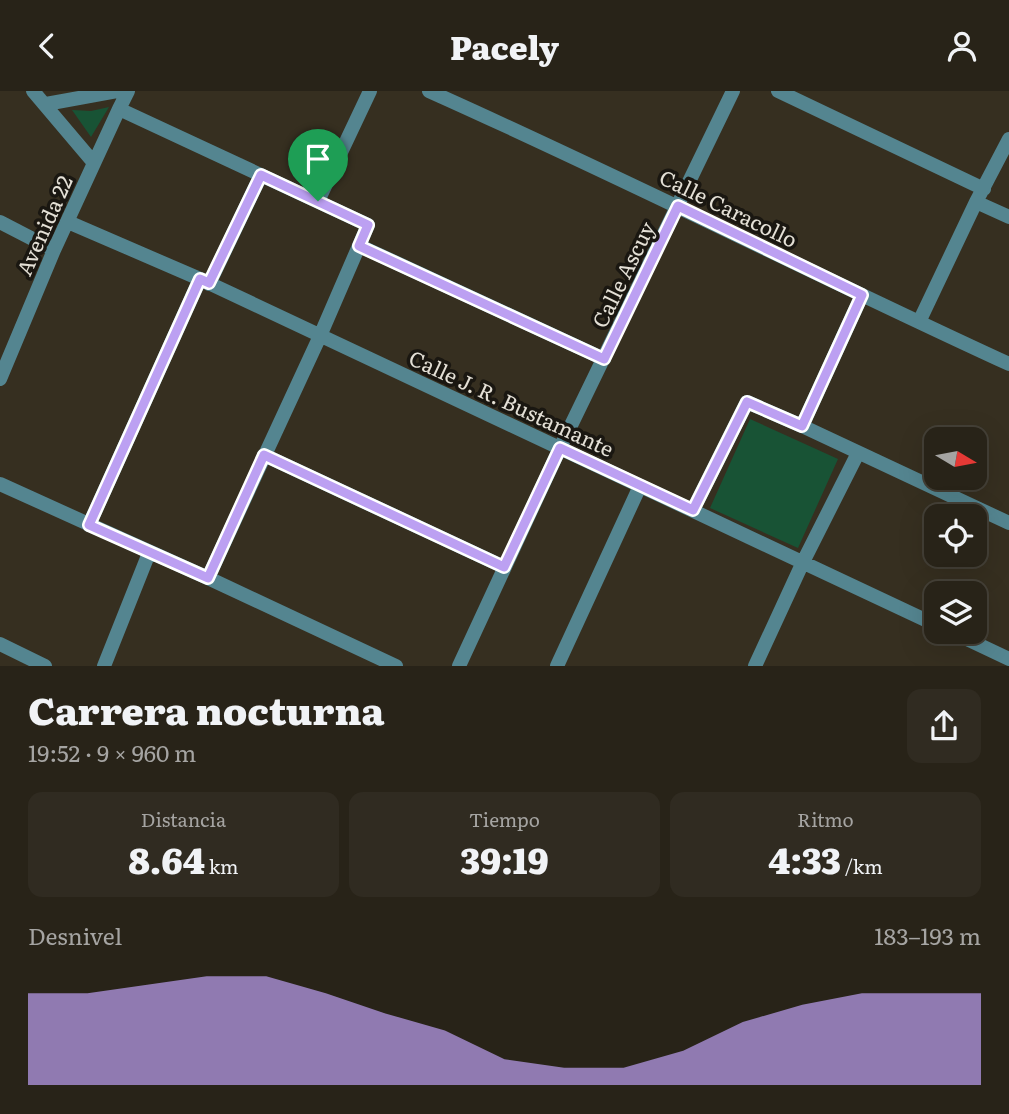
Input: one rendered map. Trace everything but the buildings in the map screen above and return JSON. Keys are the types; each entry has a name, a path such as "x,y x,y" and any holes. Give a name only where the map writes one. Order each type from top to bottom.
{"street":[{"path":"33,91 94,163"},
{"path":"46,104 117,91"},
{"name":"Avenida 22","path":"0,379 6,351 128,91"},
{"path":"318,201 370,91"},
{"name":"Calle Caracollo","path":"429,91 448,95 1009,363"},
{"name":"Calle Ascuy","path":"458,666 733,91"},
{"path":"778,91 984,189"},
{"path":"119,109 368,225 320,336 208,578"},
{"path":"919,322 1009,139"},
{"path":"89,525 204,281 261,175"},
{"path":"976,202 1009,217"},
{"path":"0,222 54,250"},
{"name":"Calle J. R. Bustamante","path":"68,222 204,281 924,619"},
{"path":"359,246 604,359"},
{"path":"802,426 862,295"},
{"path":"693,510 747,402 1009,523"},
{"path":"755,666 858,453"},
{"path":"264,455 504,567"},
{"path":"0,484 396,666"},
{"path":"557,666 639,485"},
{"path":"104,666 149,553"},
{"path":"977,644 1009,659"},
{"path":"0,645 36,664"}],"green space":[{"path":"109,107 91,137 72,110 91,111"},
{"path":"750,419 838,459 798,548 710,508"}],"route":[{"path":"261,175 318,201 368,225 359,246 604,359 678,206 862,295 802,426 747,402 693,510 560,448 504,567 264,455 208,578 89,525 200,279 209,283 261,175"}]}
